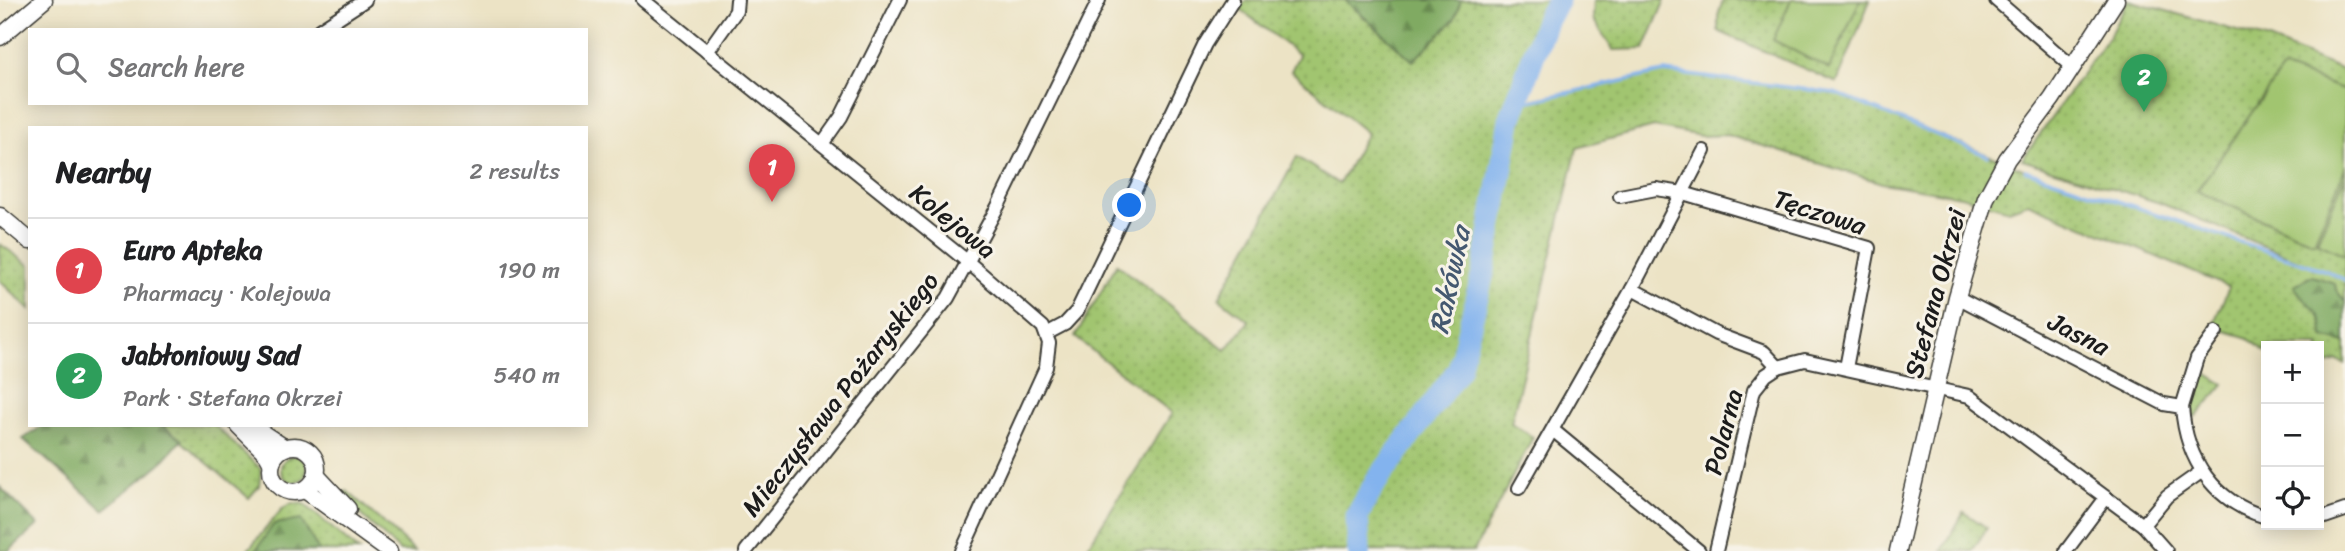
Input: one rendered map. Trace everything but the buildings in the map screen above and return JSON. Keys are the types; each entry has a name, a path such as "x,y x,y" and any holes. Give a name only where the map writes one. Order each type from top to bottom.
{"street":[{"path":"3,34 44,0"},
{"path":"322,28 365,0"},
{"name":"Kolejowa","path":"643,0 968,262 1033,316 1046,334"},
{"path":"707,52 736,11 737,0"},
{"path":"822,144 841,117 900,0"},
{"name":"Mieczysława Pożaryskiego","path":"746,551 947,299 1099,0"},
{"path":"962,551 1046,367 1049,343 1046,334 1065,324 1077,311 1205,44 1233,0"},
{"path":"1996,0 2073,67"},
{"name":"Stefana Okrzei","path":"1898,551 1957,297 1986,198 2007,159 2073,67 2116,0"},
{"path":"1520,488 1632,289 1704,151"},
{"name":"Tęczowa","path":"1620,196 1657,189 1683,193 1869,248 1846,368"},
{"path":"0,216 28,239"},
{"path":"1632,289 1716,334 1764,352 1778,367"},
{"name":"Jasna","path":"1957,297 2164,404 2182,407"},
{"path":"2216,332 2197,358 2182,407 2187,440 2201,471 2231,501 2261,515"},
{"name":"Polarna","path":"1716,551 1754,390 1766,375 1778,367 1805,360 1935,388 1978,401 2143,525 2166,551"},
{"path":"240,427 267,454 272,463 274,480 280,487 293,492 305,489 316,475 316,464 311,453 299,447 285,448 253,427"},
{"path":"1554,431 1699,551"},
{"path":"272,463 285,448"},
{"path":"2143,525 2167,496 2201,471"},
{"path":"316,475 389,551"},
{"path":"305,489 370,534"},
{"path":"2066,551 2105,499"},
{"path":"2324,517 2345,510"}],"green space":[{"path":"1246,0 1558,0 1546,21 1517,103 1664,72 1835,93 2025,170 2312,266 2160,203 2022,160 2112,31 2128,0 2269,40 2345,71 2345,90 2283,68 2197,191 2313,242 2345,168 2345,177 2317,242 2345,255 2345,364 2337,361 2324,365 2324,341 2261,341 2261,348 2246,337 2212,327 2229,287 2028,203 2009,210 1961,196 1882,183 1728,135 1701,136 1654,127 1577,148 1511,423 1533,437 1474,551 1085,551 1172,413 1075,337 1117,264 1226,350 1249,321 1219,298 1297,157 1339,184 1367,133 1291,71 1299,55 1240,9"},
{"path":"1345,0 1461,0 1454,20 1413,61"},
{"path":"1594,0 1665,0 1644,49 1613,50 1593,19"},
{"path":"1723,0 1870,0 1837,83 1718,31 1718,16"},
{"path":"1791,0 1860,0 1829,69 1773,40"},
{"path":"2283,68 2345,90 2345,168 2314,242 2197,191"},
{"path":"2345,177 2345,255 2317,242"},
{"path":"0,244 28,264 28,308 0,281"},
{"path":"2312,276 2335,283 2336,290 2345,301 2345,343 2323,337 2317,312 2294,285"},
{"path":"2199,369 2224,384 2196,417 2190,417 2191,399"},
{"path":"41,427 165,427 182,440 160,464 104,510 23,439"},
{"path":"164,427 216,427 261,469 259,486 249,498"},
{"path":"294,456 303,460 307,469 303,478 294,482 285,478 281,469 285,460"},
{"path":"0,487 38,525 9,551 0,551"},
{"path":"347,491 415,551 400,551 339,495"},
{"path":"292,503 304,504 359,551 247,551 282,509"},
{"path":"1964,512 1987,528 1972,551 1942,551"},
{"path":"301,520 319,551 255,551 274,524"}],"waterway":[{"name":"Rakówka","path":"1359,551 1357,516 1376,482 1459,369 1484,269 1510,120 1546,21 1558,0"},
{"path":"1516,104 1664,72 1835,93 1988,156"},
{"path":"2025,170 2327,271 2345,280"}],"place":[{"name":"Jabłoniowy Sad","path":"2144,112"},
{"name":"Euro Apteka","path":"772,202"}]}
